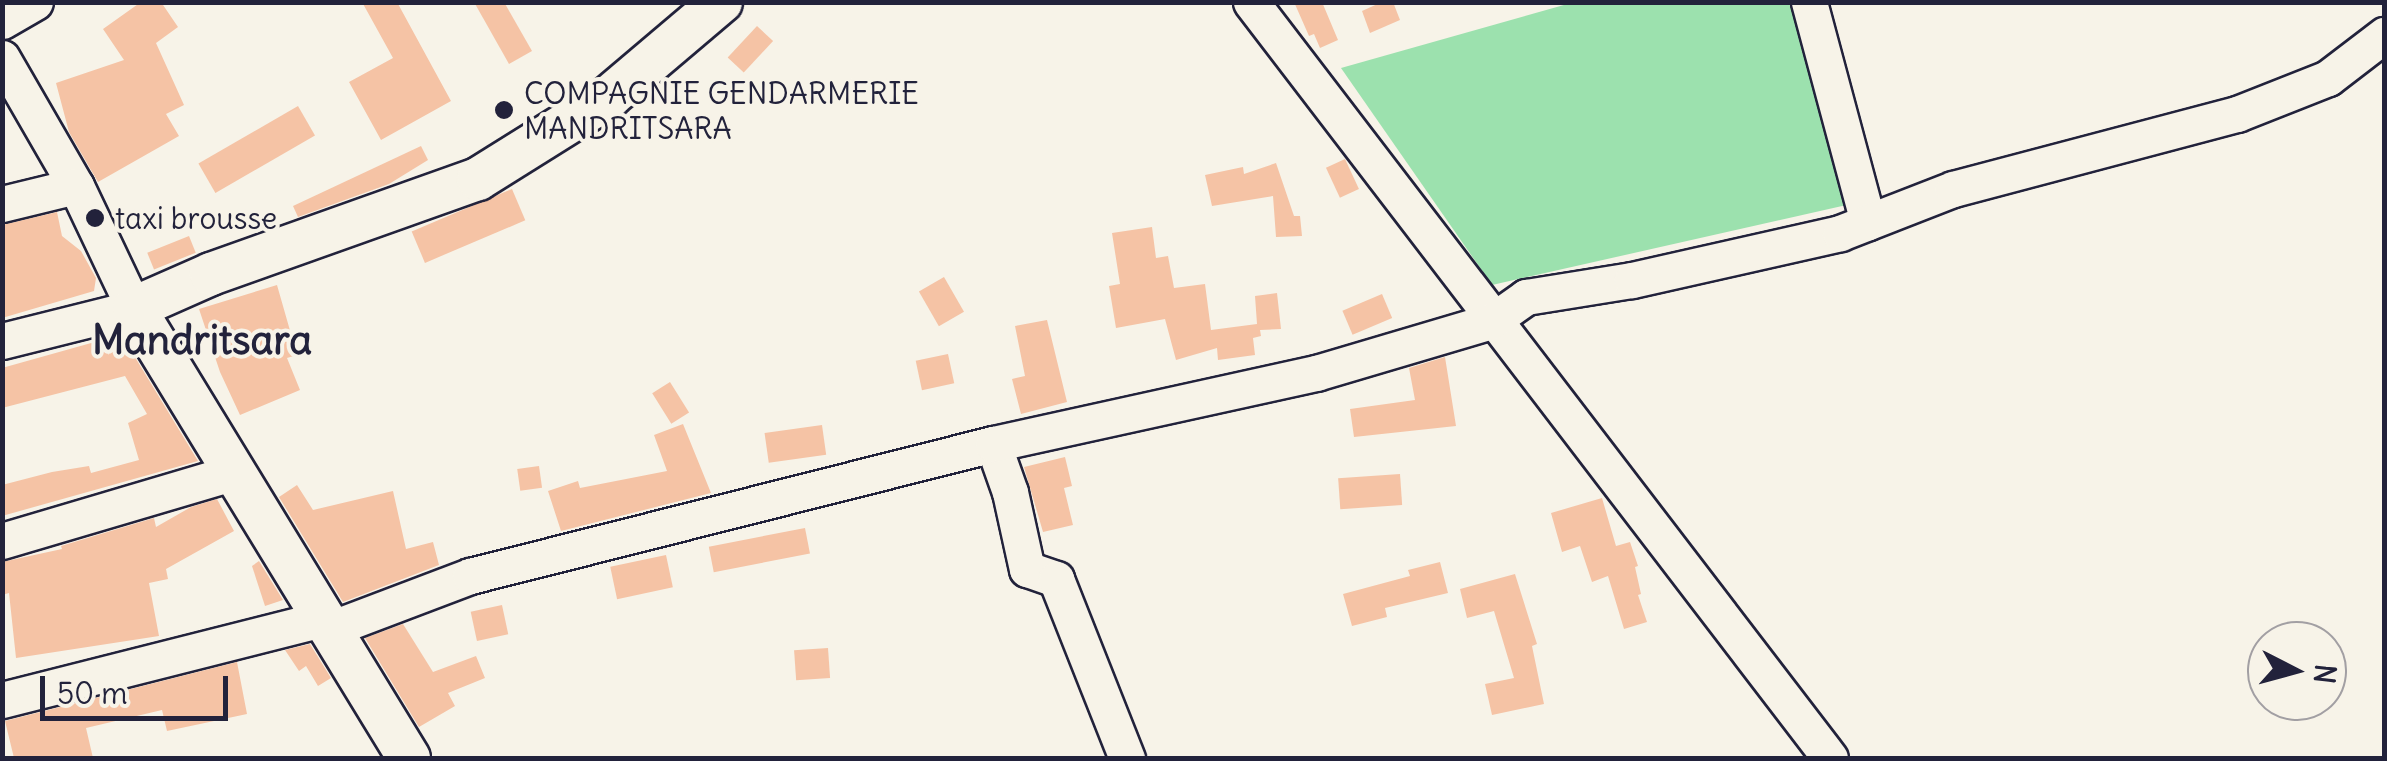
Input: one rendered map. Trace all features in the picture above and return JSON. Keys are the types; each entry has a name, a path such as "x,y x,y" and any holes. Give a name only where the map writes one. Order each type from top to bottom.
{"main road":[{"path":"402,757 329,623 231,473 134,308 211,274 478,179 609,98 721,2"}],"street":[{"path":"2,21 35,2"},
{"path":"1251,2 1827,758"},
{"path":"1809,2 1868,222"},
{"path":"2,700 329,623 470,576 993,444 1316,373 1492,321 1526,297 1632,280 1840,233 1953,189 2237,114 2328,78 2384,36"},
{"path":"2,58 76,186 134,308 2,341"},
{"path":"2,204 76,186"},
{"path":"993,444 1010,492 1028,569 1056,580 1127,758"},
{"path":"2,541 231,473"}],"green space":[{"path":"1571,3 1792,3 1851,204 1492,285 1341,68"}],"building":[{"path":"141,2 161,2 178,27 156,43 184,105 166,114 179,136 98,182 69,132 56,83 124,60 103,29"},
{"path":"362,2 397,2 451,101 381,140 349,82 393,58"},
{"path":"474,2 504,2 532,51 509,64"},
{"path":"1294,2 1322,2 1338,40 1320,48 1314,34 1309,36"},
{"path":"1382,2 1393,2 1400,20 1370,33 1362,11"},
{"path":"757,26 773,41 744,72 728,57"},
{"path":"298,106 315,135 215,193 198,164"},
{"path":"421,146 428,160 389,184 298,217 293,206"},
{"path":"1345,159 1359,189 1340,198 1326,168"},
{"path":"1276,163 1294,216 1300,216 1302,236 1276,237 1273,196 1212,206 1205,175 1243,167 1244,174"},
{"path":"512,189 525,220 425,263 412,232"},
{"path":"57,212 62,236 81,251 96,278 94,291 2,318 2,225"},
{"path":"1152,227 1156,258 1168,256 1174,288 1205,284 1211,330 1257,324 1255,296 1277,293 1281,329 1260,330 1261,336 1253,338 1255,355 1218,360 1217,348 1176,360 1165,319 1116,328 1109,286 1120,284 1112,233"},
{"path":"189,236 196,253 154,270 147,253"},
{"path":"944,277 964,312 939,326 919,292"},
{"path":"277,285 297,355 287,358 300,390 240,415 220,372 199,309"},
{"path":"1382,294 1392,318 1353,335 1342,311"},
{"path":"1047,320 1067,402 1021,414 1012,379 1025,376 1015,326"},
{"path":"109,338 110,343 124,339 198,461 2,516 2,485 89,466 91,473 139,460 128,423 147,414 125,376 2,408 2,368"},
{"path":"948,354 954,383 922,390 916,361"},
{"path":"1445,357 1456,426 1354,437 1350,409 1415,400 1409,368"},
{"path":"670,382 689,413 671,424 652,393"},
{"path":"683,424 711,493 561,531 548,491 578,481 580,488 667,471 654,435"},
{"path":"822,425 826,455 769,463 765,433"},
{"path":"1065,457 1072,486 1064,488 1073,525 1043,532 1024,467"},
{"path":"539,466 542,488 520,491 517,469"},
{"path":"1400,474 1402,505 1340,509 1338,478"},
{"path":"297,485 313,510 393,491 406,549 433,542 439,565 343,602 279,497"},
{"path":"1602,498 1616,546 1630,542 1638,566 1638,595 1647,622 1624,629 1608,576 1592,582 1580,546 1562,552 1551,513"},
{"path":"217,499 234,531 166,569 168,579 149,583 159,636 16,658 9,593 2,595 2,562 62,549 61,546 154,518 156,527 191,507"},
{"path":"805,528 810,554 714,572 709,547"},
{"path":"666,555 673,587 617,599 610,567"},
{"path":"259,561 283,600 265,606 252,566"},
{"path":"1440,562 1448,593 1385,608 1387,617 1352,626 1343,594 1410,576 1408,570"},
{"path":"1515,574 1537,644 1532,646 1544,704 1492,715 1485,684 1514,678 1494,611 1467,618 1460,589"},
{"path":"502,605 508,634 477,641 471,612"},
{"path":"403,624 433,672 476,656 485,678 448,693 455,706 419,727 365,638"},
{"path":"310,644 331,678 318,686 306,666 299,671 285,650"},
{"path":"828,648 830,678 796,680 794,650"},
{"path":"237,662 247,714 167,731 162,710 86,728 93,758 14,758 5,721"}],"place":[{"name":"COMPAGNIE GENDARMERIE MANDRITSARA","path":"504,110"},
{"name":"taxi brousse","path":"95,218"}],"district":[{"name":"Mandritsara","path":"202,340"}]}
